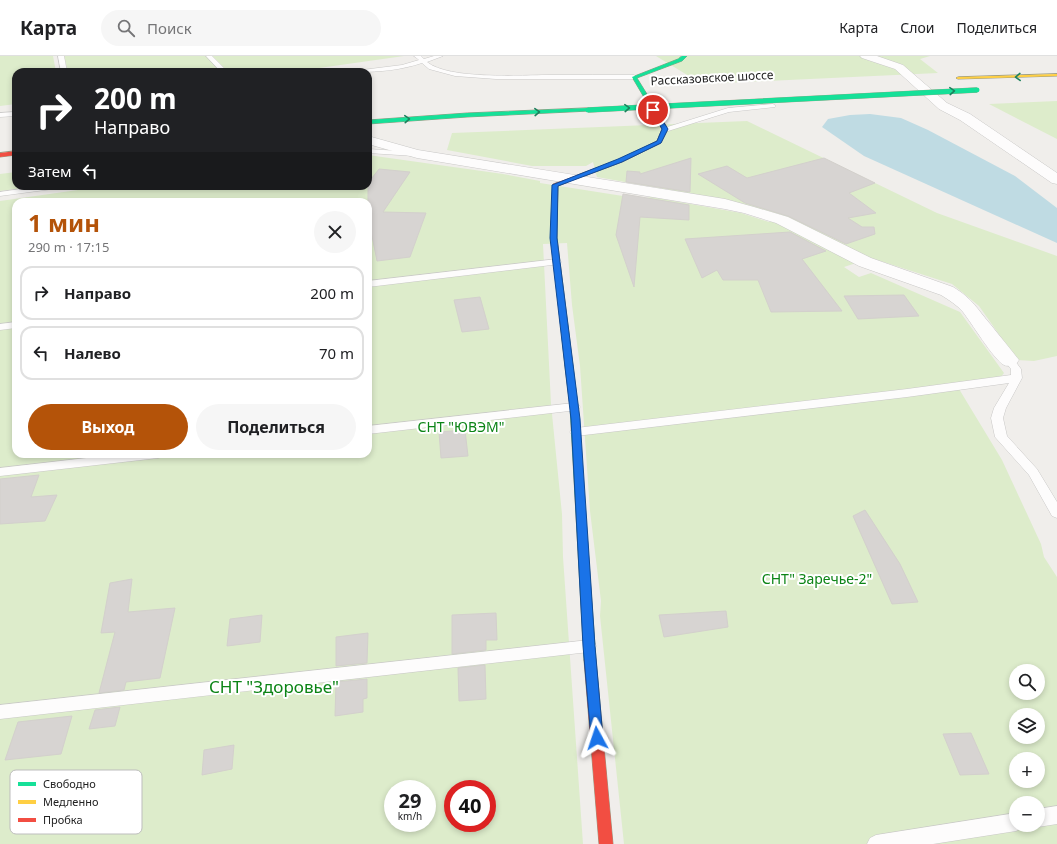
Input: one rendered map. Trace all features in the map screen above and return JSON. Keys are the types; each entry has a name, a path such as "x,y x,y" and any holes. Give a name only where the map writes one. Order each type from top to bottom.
{"street":[{"path":"606,844 589,646 574,406 554,238 555,185 620,160 659,142 665,129 634,77 680,60 685,56"},
{"path":"866,56 879,58 899,68 942,106 965,117 1057,180"},
{"path":"954,79 1057,75"},
{"path":"903,81 927,80"},
{"name":"Рассказовское шоссе","path":"372,122 467,115 981,90"},
{"name":"Рассказовское шоссе","path":"632,94 656,93"},
{"path":"372,141 417,154 725,204 782,220 865,262 935,286 959,298 970,309 982,327 1009,360"},
{"path":"0,155 12,154"},
{"path":"0,162 12,160"}],"lane":[{"path":"61,56 63,68"},
{"path":"210,56 221,68"},
{"path":"417,56 425,61 431,68 449,72 496,77 634,77"},
{"path":"372,71 403,67 440,56"},
{"path":"665,129 728,110 932,98"},
{"path":"0,115 12,114"},
{"path":"372,151 417,154"},
{"path":"0,194 30,190"},
{"path":"372,284 557,262"},
{"path":"0,327 12,326"},
{"path":"1009,360 1016,369 1017,378 1000,408 997,418 1001,437 1033,472 1057,512"},
{"path":"576,432 907,394 1017,378"},
{"path":"372,430 574,406"},
{"path":"0,472 123,458"},
{"path":"0,712 589,646"},
{"path":"1045,817 1057,815"},
{"path":"876,844 1009,823"}],"green space":[{"path":"0,56 53,56 55,68 12,68 12,104 0,106"},
{"path":"64,56 404,56 319,68 67,68"},
{"path":"656,56 930,56 920,59 938,73 702,84"},
{"path":"1057,101 1057,139 989,104"},
{"path":"747,121 937,213 1057,256 1057,356 1034,361 1017,360 979,306 952,284 871,258 844,267 859,277 871,273 960,312 1004,373 1000,378 956,384 1002,460 1041,544 1044,557 1057,577 1057,844 624,844 600,616 601,601 590,511 580,366 572,305 567,243 543,244 551,404 562,514 563,557 583,844 0,844 0,201 12,199 12,458 372,458 372,198 21,198 78,190 372,190 372,156 503,174 540,181 540,183 642,199 651,197 741,213 769,222 782,215 713,198 597,177 593,162 586,166 532,166 447,150 452,133"},
{"path":"12,172 12,190 0,191 0,174"}],"water":[{"path":"870,114 901,118 928,130 1015,176 1057,208 1057,243 864,156 822,127 828,119 850,115"}],"building":[{"path":"691,158 690,192 626,182 627,171 640,172 640,174"},
{"path":"824,158 875,183 849,193 876,213 848,218 862,227 874,227 875,234 846,244 788,216 745,203 698,174 727,166 747,178"},
{"path":"379,169 410,172 383,212 426,213 410,257 377,261 372,236 372,198 368,198 368,190 372,190 372,178"},
{"path":"623,194 689,205 689,220 640,217 634,287 616,235"},
{"path":"790,232 826,251 802,259 842,311 771,312 758,280 723,280 717,270 702,278 685,239"},
{"path":"904,295 919,316 858,319 844,296"},
{"path":"480,297 489,329 462,332 454,300"},
{"path":"465,430 468,456 441,458 439,432"},
{"path":"39,475 31,497 57,495 45,521 0,524 0,479"},
{"path":"865,510 900,564 918,602 892,604 853,516"},
{"path":"132,579 128,612 175,608 160,678 126,682 124,690 99,693 115,632 101,633 110,583"},
{"path":"726,611 728,627 664,637 659,615"},
{"path":"496,613 497,640 486,640 486,650 452,654 452,615"},
{"path":"262,615 260,642 227,646 230,619"},
{"path":"368,633 367,663 336,666 336,637"},
{"path":"485,665 486,699 459,701 458,668"},
{"path":"367,679 367,698 363,699 363,712 335,716 336,682"},
{"path":"120,707 115,726 89,729 95,710"},
{"path":"72,716 61,754 5,760 18,722"},
{"path":"971,733 989,774 960,775 943,734"},
{"path":"234,745 232,769 202,775 204,750"}],"traffic: fast":[{"path":"660,120 634,77 680,60 685,56"},
{"path":"588,110 977,90"},
{"path":"372,122 467,115 588,110"},
{"path":"569,366 574,407 590,660"}],"traffic: slow":[{"path":"958,78 1057,75"},
{"path":"554,221 554,238 569,366"}],"traffic: jam":[{"path":"554,221 555,185 620,161 659,142 665,129 660,120"},
{"path":"0,155 12,154"},
{"path":"590,660 606,844"}],"route":[{"path":"597,738 589,646 576,419 554,238 555,185 620,160 659,142 665,129 653,110"}],"park label":[{"name":"СНТ \"ЮВЭМ\"","path":"461,427"},
{"name":"СНТ\" Заречье-2\"","path":"817,579"},
{"name":"СНТ \"Здоровье\"","path":"274,687"}]}
